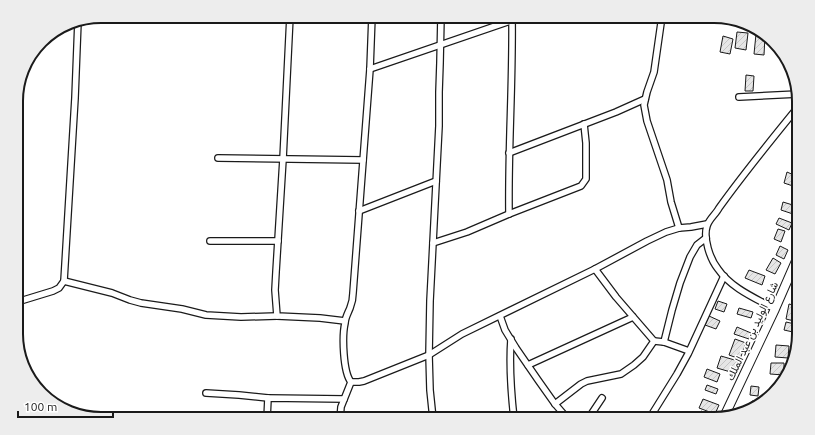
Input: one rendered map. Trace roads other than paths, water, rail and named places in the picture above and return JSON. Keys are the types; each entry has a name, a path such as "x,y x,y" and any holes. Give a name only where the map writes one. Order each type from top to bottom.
{"street":[{"path":"277,316 275,290 290,23"},
{"path":"351,382 347,376 344,332 345,321 350,308 353,293 370,70 372,23"},
{"path":"432,412 429,355 430,301 440,126 439,92 441,23"},
{"path":"370,70 499,23"},
{"path":"509,214 512,23"},
{"path":"661,23 654,72 645,99 645,109 647,121 666,180 679,228"},
{"path":"23,300 53,291 62,285 64,281 75,105 78,27"},
{"path":"739,97 791,94"},
{"path":"509,153 645,99"},
{"path":"775,309 737,287 718,269 710,254 706,238 707,224 740,179 792,114"},
{"path":"433,243 467,232 583,184 586,179 586,143 584,124"},
{"path":"218,158 363,160"},
{"path":"360,211 436,181"},
{"path":"351,382 364,381 429,355 462,334 595,269 666,232 679,228 707,224"},
{"path":"664,342 680,283 690,257 697,245 706,238"},
{"path":"210,241 278,241"},
{"path":"595,269 605,284 654,341 664,342 689,352"},
{"name":"شارع الوليد بن عبد الملك","path":"727,411 792,271"},
{"path":"653,412 689,352 724,276"},
{"path":"64,281 112,293 141,303 170,307 206,315 241,317 277,316 345,321"},
{"path":"500,316 510,339 562,412"},
{"path":"528,365 633,317"},
{"path":"510,339 509,369 513,412"},
{"path":"555,404 580,384 587,381 620,374 630,368 639,361 654,341"},
{"path":"341,412 341,407 351,382"},
{"path":"206,393 268,398 344,399"},
{"path":"267,412 268,398"},
{"path":"593,412 602,398"}]}
